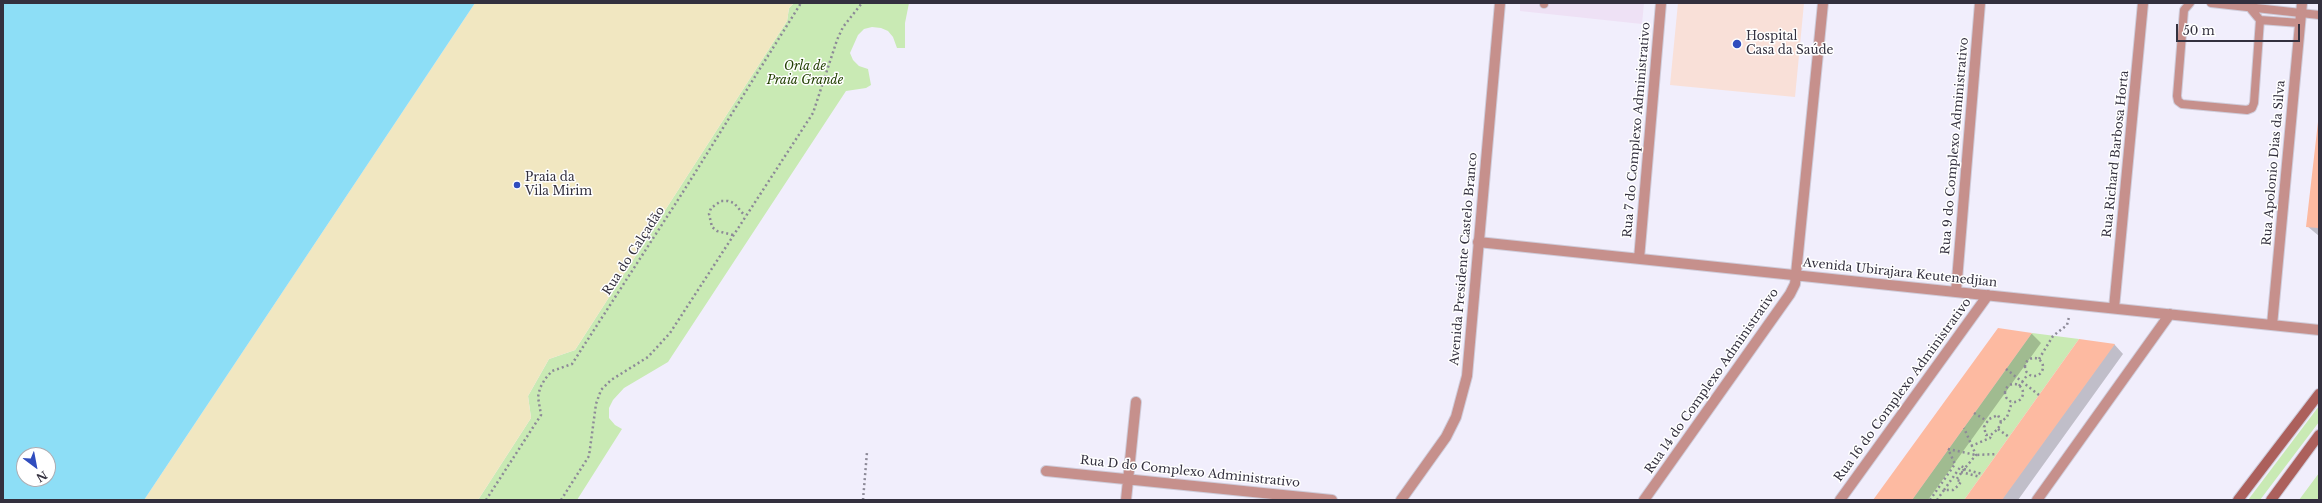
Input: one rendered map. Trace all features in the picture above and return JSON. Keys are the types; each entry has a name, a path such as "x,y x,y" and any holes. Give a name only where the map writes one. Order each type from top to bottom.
{"main road":[{"path":"2238,500 2289,431 2319,394"},
{"path":"2270,500 2319,435"}],"street":[{"name":"Avenida Presidente Castelo Branco","path":"1401,500 1446,437 1456,417 1467,376 1500,3"},
{"name":"Rua 7 do Complexo Administrativo","path":"1639,259 1661,3"},
{"name":"Rua 14 do Complexo Administrativo","path":"1644,500 1790,294 1796,275 1823,3"},
{"name":"Rua 9 do Complexo Administrativo","path":"1956,292 1980,3"},
{"name":"Rua Richard Barbosa Horta","path":"2114,308 2143,3"},
{"name":"Rua Apolonio Dias da Silva","path":"2272,325 2301,13"},
{"name":"Avenida Ubirajara Keutenedjian","path":"1478,242 2319,330"},
{"name":"Rua 16 do Complexo Administrativo","path":"1840,500 1988,295"},
{"path":"2037,500 2170,314"},
{"path":"1126,500 1136,402"},
{"name":"Rua D do Complexo Administrativo","path":"1046,470 1128,480 1332,500"}],"lane":[{"path":"2190,3 2184,10 2177,96 2178,101 2182,104 2247,110 2252,108 2254,103 2260,20 2250,8"},
{"path":"2211,3 2319,15"},
{"path":"2260,20 2301,13"}],"path":[{"name":"Rua do Calçadão","path":"486,500 541,415 538,398 540,388 545,379 552,371 572,364 683,192 801,3"},
{"path":"561,500 588,456 592,441 596,404 601,390 611,380 648,357 663,342 813,113 837,40 843,27 862,3"},
{"path":"733,235 717,231 712,227 709,214 711,208 721,201 728,201 734,203 745,216"},
{"path":"2039,359 2053,336 2067,325 2070,304"},
{"path":"2028,374 2025,366 2026,362 2035,358 2039,359"},
{"path":"2028,374 2033,376 2041,372 2042,363 2039,359"},
{"path":"2006,368 2039,395"},
{"path":"2019,386 2028,374"},
{"path":"2012,402 2006,395 2006,390 2009,386 2019,386"},
{"path":"2012,402 2017,402 2023,394 2019,386"},
{"path":"1972,446 1990,438 1998,429 2001,422 2007,417 2012,402"},
{"path":"1974,414 1987,421"},
{"path":"1987,421 1998,415 2001,422"},
{"path":"1987,421 1985,433 1987,436 1992,434"},
{"path":"1964,428 1976,454"},
{"path":"1998,429 2009,437"},
{"path":"1982,474 1955,464 1948,449 1976,454 1997,454"},
{"path":"863,500 868,452"},
{"path":"1944,490 1956,488 1961,481 1956,480 1976,454"},
{"path":"1930,500 1955,464"},
{"path":"1937,500 1960,466"},
{"path":"1961,472 1980,477"}],"shaded area":[{"path":"1520,3 1644,3 1642,24 1520,11"},
{"name":"Hospital Casa da Saúde","path":"1678,3 1804,3 1795,97 1670,85"}],"green space":[{"name":"Orla de Praia Grande","path":"794,3 909,3 905,23 905,48 897,48 893,37 888,31 881,28 872,27 864,29 858,35 850,53 853,60 859,66 868,69 871,85 866,88 846,91 668,362 624,388 613,400 609,408 609,418 615,425 622,429 577,500 478,500 531,418 528,396 549,359 575,350 787,21 789,8"},
{"path":"2032,333 2079,339 1964,500 1912,500"},
{"path":"2319,406 2319,422 2260,500 2248,500"},
{"path":"2319,473 2319,500 2299,500"}],"sand":[{"name":"Praia da Vila Mirim","path":"475,3 794,3 789,8 787,21 575,350 549,359 528,396 531,418 478,500 144,500"}],"water":[{"path":"3,3 475,3 144,500 3,500"}],"building":[{"path":"2319,122 2319,228 2306,227"},
{"path":"1998,328 2032,333 1912,500 1873,500"},
{"path":"2079,339 2115,344 2002,500 1964,500"}],"place":[{"name":"Hospital Casa da Saúde","path":"1737,44"},
{"name":"Praia da Vila Mirim","path":"517,185"}]}
